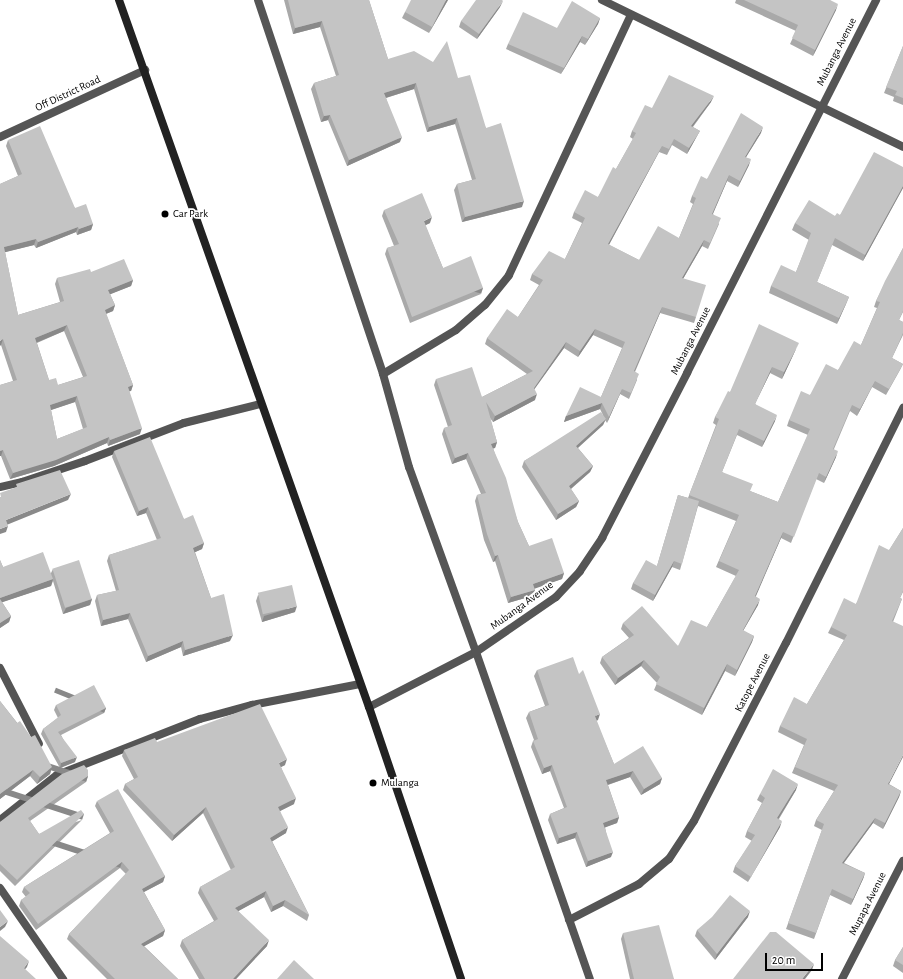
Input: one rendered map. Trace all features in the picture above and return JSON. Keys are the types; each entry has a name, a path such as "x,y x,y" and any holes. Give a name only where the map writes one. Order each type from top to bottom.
{"street":[{"path":"119,0 145,70 260,404 360,684 461,979"},
{"path":"258,0 383,374 409,467 476,652 590,979"},
{"path":"602,0 903,146"},
{"name":"Mubanga Avenue","path":"368,707 476,652 556,597 580,571 602,538 876,0"},
{"path":"383,374 456,330 485,305 509,275 631,15"},
{"name":"Off District Road","path":"0,137 145,70"},
{"path":"0,487 22,482 85,461 178,426 260,404"},
{"name":"Katope Avenue","path":"569,920 639,884 669,859 686,833 786,643 903,408"},
{"path":"0,668 42,750"},
{"path":"0,820 55,772 200,719 252,705 360,684"},
{"name":"Mupapa Avenue","path":"842,979 903,861"},
{"path":"0,888 63,979"}],"building":[{"path":"288,0 369,0 388,59 414,51 433,62 447,41 458,78 470,75 486,128 501,123 524,201 465,217 457,184 476,179 457,118 429,127 416,83 384,93 402,137 349,160 330,115 324,116 314,83 339,75 322,21 295,28"},
{"path":"411,0 446,0 432,27 405,12"},
{"path":"476,0 503,1 479,34 461,21"},
{"path":"744,0 830,0 838,4 815,50 792,38 798,25"},
{"path":"572,1 600,18 588,39 582,36 564,68 508,44 523,12 557,28"},
{"path":"903,46 903,98 895,95 897,91 886,87"},
{"path":"669,75 714,96 691,126 700,131 689,148 674,139 669,149 662,146 608,244 639,260 658,226 679,238 696,198 692,196 701,176 707,179 741,113 763,127 745,157 751,159 740,181 729,175 712,214 721,218 710,243 704,240 682,278 706,285 696,317 662,307 634,371 639,374 631,393 622,389 609,417 602,403 566,416 580,387 601,397 625,342 595,329 580,351 566,342 534,388 537,394 495,416 486,402 497,442 491,444 506,478 518,522 529,546 552,538 564,573 533,584 535,590 511,597 498,555 495,556 487,534 477,495 486,493 468,453 455,458 444,428 452,425 436,379 472,367 482,397 533,371 487,338 507,309 518,317 543,280 532,274 549,251 565,259 585,218 574,212 585,190 598,197 613,167 616,169 636,133 632,131 645,105 652,108"},
{"path":"40,126 75,208 86,204 93,224 79,229 78,227 38,242 36,239 4,247 18,315 64,301 57,278 90,269 91,272 124,259 133,280 108,290 115,305 105,310 133,385 128,387 142,428 110,440 109,437 56,460 13,473 3,450 0,451 0,385 17,380 3,339 0,341 0,184 22,174 8,140","holes":["67,325 87,376 58,385 56,378 49,380 35,338","77,396 87,427 57,439 50,405"]},
{"path":"874,152 903,167 903,186 865,255 835,238 817,282 849,297 839,318 771,286 781,265 796,272 811,233 795,223 809,200 835,216 837,213 840,215"},
{"path":"422,193 432,217 424,221 443,268 471,256 483,288 412,317 387,248 399,244 384,210"},
{"path":"903,248 903,311 899,320 903,322 903,333 892,358 903,364 889,389 875,381 860,409 852,405 833,449 838,451 826,477 819,473 794,537 783,532 755,596 760,599 743,630 754,636 737,670 727,664 704,708 656,684 660,677 644,660 618,678 602,657 634,635 623,623 642,606 678,646 691,620 707,627 739,570 719,561 739,515 689,495 719,419 715,417 728,391 730,392 759,324 799,343 784,372 772,367 755,404 777,415 764,441 739,429 722,472 753,484 750,491 778,502 810,429 789,420 801,391 810,395 826,364 838,370 854,341 861,345 880,302 876,301"},
{"path":"601,412 606,419 576,446 593,466 569,486 579,501 558,514 524,461"},
{"path":"150,437 184,519 193,515 204,543 193,548 211,598 224,594 233,635 185,650 183,641 148,656 130,613 103,620 97,595 119,590 109,555 161,538 148,507 139,511 114,451"},
{"path":"60,470 71,494 6,520 8,526 0,529 0,493 17,487 16,484"},
{"path":"678,495 699,501 682,564 674,561 655,595 633,583 646,560 657,566"},
{"path":"903,528 903,591 900,598 902,599 892,621 903,626 903,755 888,784 901,791 885,823 875,818 842,863 865,873 853,899 832,889 816,933 788,923 824,824 816,820 838,785 795,767 807,739 780,726 794,697 807,704 847,635 831,627 844,598 856,604 879,545 889,550"},
{"path":"43,552 53,579 0,598 0,560 3,567"},
{"path":"79,560 92,599 65,608 52,569"},
{"path":"292,585 297,606 263,614 258,593"},
{"path":"0,599 11,616 0,623"},
{"path":"573,657 579,674 583,670 600,714 595,716 614,764 643,746 662,778 644,789 633,771 606,780 619,817 603,823 613,852 588,861 577,832 559,838 550,814 567,807 552,765 544,768 533,741 538,739 529,712 549,705 537,670"},
{"path":"94,685 106,708 58,732 77,757 61,763 43,729 61,715 56,705"},
{"path":"0,701 17,723 20,721 31,737 35,735 52,767 40,777 33,770 0,794"},
{"path":"260,704 287,759 279,763 296,798 278,807 288,827 270,838 309,915 285,900 273,906 266,891 235,908 269,940 233,979 205,979 182,940 218,919 200,887 235,867 206,807 174,835 125,784 138,777 124,750 155,738 157,742"},
{"path":"84,765 88,770 88,776 28,818 39,834 81,810 84,814 17,880 0,864 0,822 62,774"},
{"path":"773,769 798,784 777,818 782,821 751,877 735,866 755,835 747,831 765,798 760,794"},
{"path":"118,789 165,876 142,889 165,930 141,944 178,979 115,979 69,934 129,870 122,862 38,924 21,900 30,893 24,887 114,831 97,801"},
{"path":"730,895 750,911 717,954 697,930 712,917"},
{"path":"0,910 8,921 0,927"},
{"path":"659,925 674,979 634,979 623,933"},
{"path":"770,932 776,932 814,964 802,979 733,979"},
{"path":"0,936 29,961 24,968 36,979 0,979"},
{"path":"903,947 903,965 895,960"},
{"path":"294,960 314,979 277,979"}],"place":[{"name":"Car Park","path":"165,214"},
{"name":"Mulanga","path":"373,783"}]}
